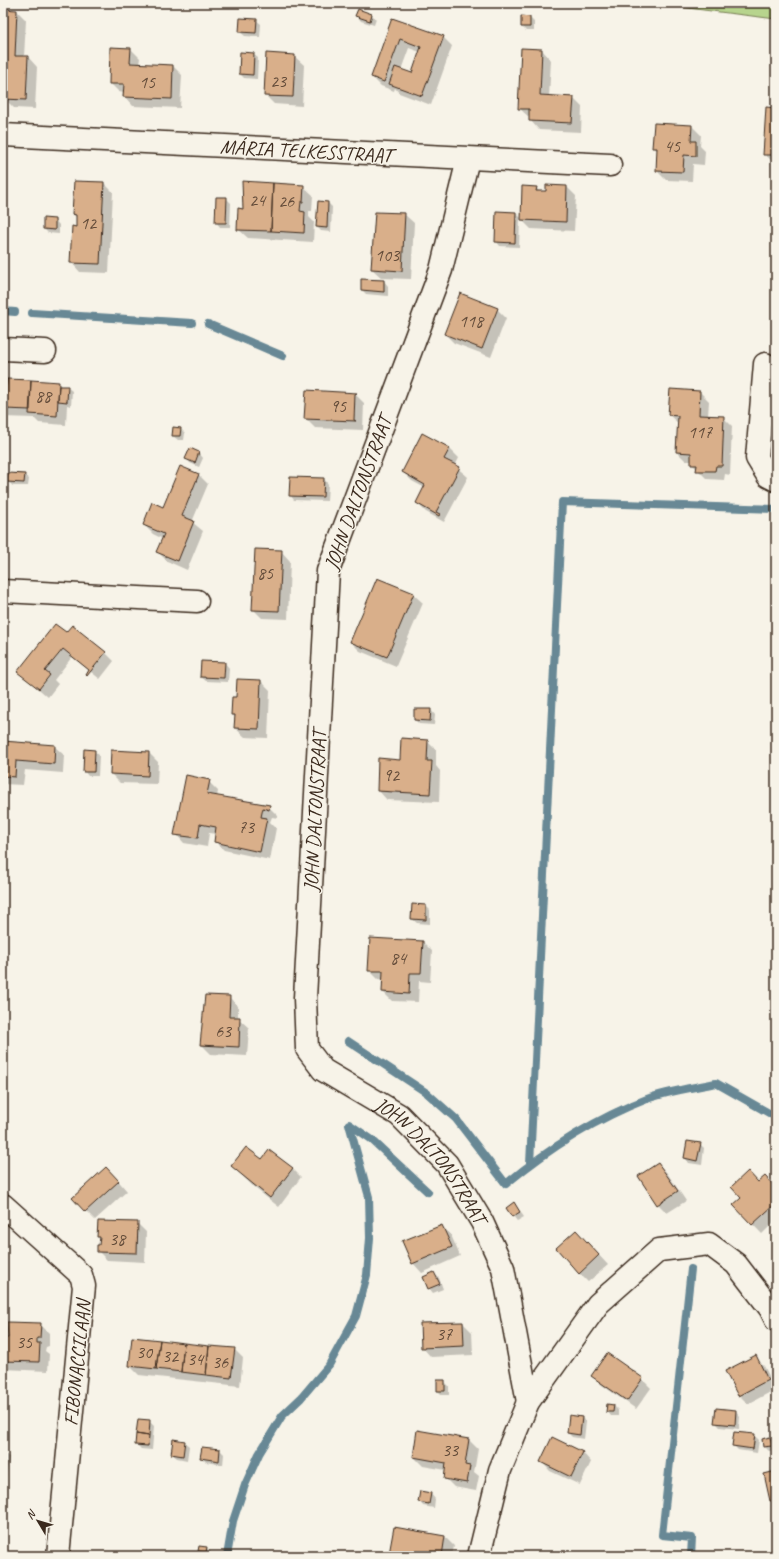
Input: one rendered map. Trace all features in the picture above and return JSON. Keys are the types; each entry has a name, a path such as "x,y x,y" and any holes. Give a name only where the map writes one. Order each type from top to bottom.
{"street":[{"name":"MÁRIA TELKESSTRAAT","path":"3,135 610,165"},
{"name":"JOHN DALTONSTRAAT","path":"468,159 441,270 328,571 305,998 306,1049 323,1070 399,1115 447,1164 482,1222 503,1268 528,1402"},
{"path":"3,349 45,351"},
{"path":"765,364 757,458 768,476 776,480"},
{"path":"3,591 196,601"},
{"name":"FIBONACCILAAN","path":"3,1205 81,1275 84,1286 58,1556"},
{"path":"478,1556 500,1470 528,1402 598,1304 659,1250 709,1244 736,1264 770,1308 776,1320"}],"green space":[{"path":"647,3 776,3 776,19"}],"building":[{"path":"3,9 17,10 15,56 28,56 26,100 3,99"},
{"path":"358,9 372,14 370,21 355,16"},
{"path":"521,16 530,17 530,27 521,27"},
{"path":"240,18 257,19 256,33 239,32"},
{"path":"392,18 444,36 422,96 389,84 395,67 412,73 421,47 400,39 384,82 371,77"},
{"path":"110,47 131,48 130,63 173,65 172,99 123,97 124,84 109,84"},
{"path":"521,48 542,49 540,95 574,97 572,123 529,121 529,109 518,109"},
{"path":"240,52 254,53 253,75 239,74"},
{"path":"266,53 295,55 293,97 264,96"},
{"path":"766,107 776,108 776,157 775,155 763,155"},
{"path":"654,123 692,125 691,141 696,141 696,156 684,155 683,172 656,171 657,148 652,148"},
{"path":"74,181 104,182 100,264 70,263 72,226 76,227 76,215 72,214"},
{"path":"242,181 273,183 271,231 237,230 238,208 243,209"},
{"path":"273,183 304,185 303,202 301,202 300,211 305,212 304,233 271,231"},
{"path":"546,185 567,186 566,222 521,220 522,186 537,187 536,191 546,191"},
{"path":"216,197 227,197 226,223 215,223"},
{"path":"318,201 328,202 327,228 316,227"},
{"path":"496,211 516,212 515,243 495,242"},
{"path":"375,212 405,213 402,271 371,269"},
{"path":"43,218 55,219 55,230 43,229"},
{"path":"361,279 384,280 384,292 361,290"},
{"path":"460,293 498,308 482,349 444,334"},
{"path":"3,379 7,379 5,409 3,409"},
{"path":"7,379 31,380 30,410 5,409"},
{"path":"31,380 59,382 57,416 29,414"},
{"path":"59,386 68,386 67,402 58,401"},
{"path":"670,389 700,391 699,415 724,416 722,466 716,466 715,471 696,471 697,465 691,465 691,453 676,452 678,416 668,415"},
{"path":"306,390 357,393 355,394 354,420 356,421 304,419"},
{"path":"173,427 181,428 180,436 172,436"},
{"path":"422,433 450,448 444,459 460,467 436,512 440,514 439,516 416,503 425,485 402,472"},
{"path":"190,448 199,452 195,463 185,459"},
{"path":"180,466 199,474 182,516 194,521 178,561 156,552 164,534 143,525 152,502 163,507"},
{"path":"8,473 25,474 24,483 7,482"},
{"path":"290,477 324,478 323,497 289,496"},
{"path":"255,549 282,550 279,611 252,610"},
{"path":"377,578 414,593 387,657 350,642"},
{"path":"55,624 66,632 72,625 106,652 87,676 86,675 89,670 63,649 45,671 50,675 39,689 17,672"},
{"path":"201,661 225,662 224,678 200,677"},
{"path":"237,679 261,680 259,729 234,728 235,715 231,715 232,697 236,697"},
{"path":"414,709 431,709 430,721 414,720"},
{"path":"401,738 428,740 427,761 432,761 430,794 377,791 378,758 400,760"},
{"path":"3,741 55,745 54,764 16,761 15,777 3,776"},
{"path":"84,749 95,750 94,772 83,772"},
{"path":"111,750 149,752 148,776 110,774"},
{"path":"186,775 210,780 207,794 270,805 269,810 263,808 261,817 267,818 260,852 214,842 216,827 200,824 198,838 174,835"},
{"path":"412,904 426,905 426,920 411,919"},
{"path":"370,938 423,941 421,973 410,973 409,994 382,992 383,971 368,971"},
{"path":"205,995 230,996 229,1017 240,1017 239,1047 200,1045"},
{"path":"687,1141 701,1143 697,1161 684,1158"},
{"path":"246,1147 262,1159 269,1150 293,1168 270,1198 231,1166"},
{"path":"658,1163 678,1191 657,1205 638,1176"},
{"path":"106,1167 119,1181 85,1212 72,1198"},
{"path":"748,1171 758,1182 765,1176 776,1188 776,1203 752,1225 733,1205 741,1198 731,1187"},
{"path":"514,1202 520,1212 512,1217 506,1208"},
{"path":"98,1221 138,1222 137,1253 97,1252 97,1245 99,1245 100,1237 97,1237"},
{"path":"442,1225 452,1247 412,1264 402,1241"},
{"path":"576,1230 599,1255 579,1274 556,1248"},
{"path":"434,1272 440,1284 428,1289 423,1277"},
{"path":"7,1322 41,1323 40,1338 37,1338 37,1343 40,1343 39,1362 3,1361 3,1338 8,1338"},
{"path":"463,1322 464,1346 421,1348 420,1323"},
{"path":"132,1337 160,1340 156,1369 129,1366"},
{"path":"160,1340 184,1343 181,1372 156,1369"},
{"path":"184,1343 209,1346 206,1375 181,1372"},
{"path":"209,1346 235,1348 231,1378 206,1375"},
{"path":"607,1353 643,1378 627,1401 591,1376"},
{"path":"756,1355 768,1380 738,1396 725,1371"},
{"path":"437,1380 445,1380 445,1391 437,1391"},
{"path":"607,1404 614,1405 613,1412 606,1412"},
{"path":"716,1408 736,1410 735,1425 714,1423"},
{"path":"569,1415 582,1417 580,1435 567,1433"},
{"path":"138,1419 150,1420 149,1436 136,1434"},
{"path":"417,1430 469,1439 465,1465 470,1466 467,1483 444,1479 446,1463 413,1457"},
{"path":"734,1432 755,1434 753,1449 732,1446"},
{"path":"136,1434 149,1436 148,1446 135,1445"},
{"path":"552,1437 583,1452 571,1477 540,1462"},
{"path":"770,1437 772,1446 763,1447 762,1439"},
{"path":"173,1439 185,1441 183,1456 171,1454"},
{"path":"202,1447 220,1449 219,1461 200,1458"},
{"path":"776,1471 776,1500 770,1501 764,1474"},
{"path":"420,1491 431,1493 429,1504 418,1502"},
{"path":"394,1527 445,1536 442,1556 389,1554"},
{"path":"199,1546 207,1547 206,1552 198,1551"}],"waterway":[{"path":"3,311 15,312"},
{"path":"32,313 192,323"},
{"path":"208,324 283,356"},
{"path":"530,1164 562,502 776,509"},
{"path":"348,1041 427,1093 456,1119 506,1184 555,1147 591,1125 628,1107 663,1094 716,1083 776,1117"},
{"path":"227,1556 233,1521 245,1485 259,1454 282,1416 301,1398 329,1365 356,1316 367,1275 370,1238 369,1197 349,1124 371,1139 428,1192"},
{"path":"691,1269 662,1535 692,1538 691,1556"}]}
